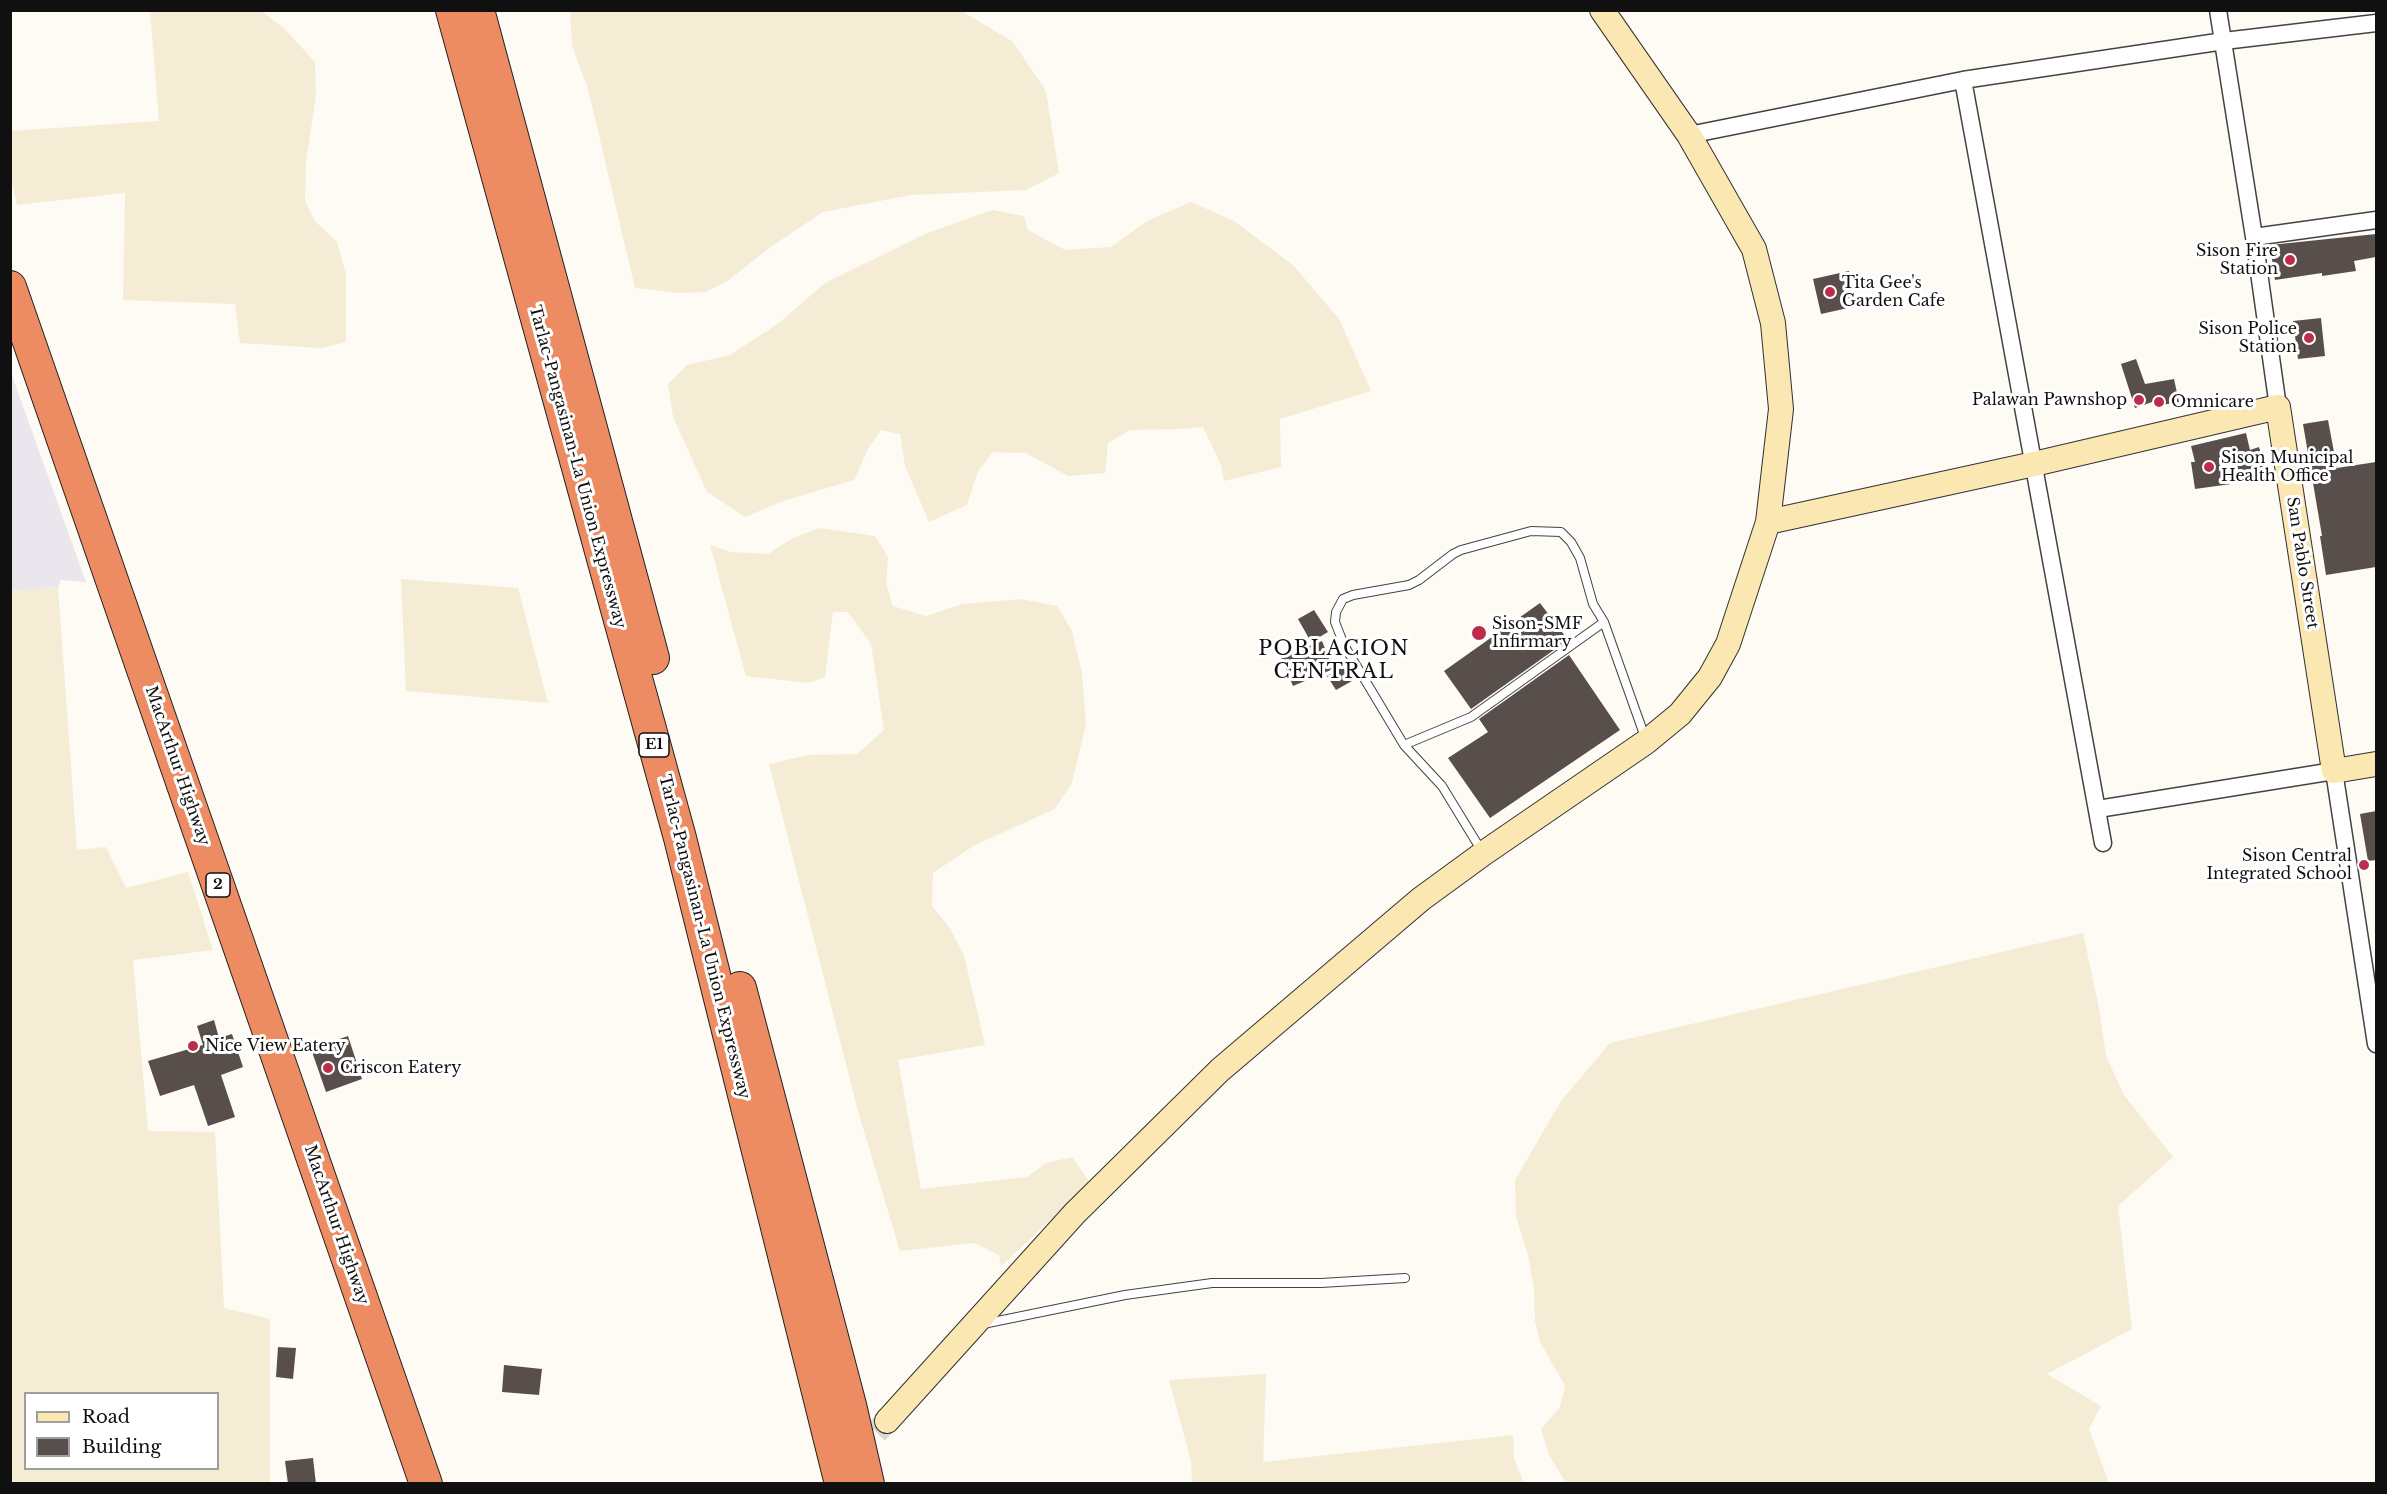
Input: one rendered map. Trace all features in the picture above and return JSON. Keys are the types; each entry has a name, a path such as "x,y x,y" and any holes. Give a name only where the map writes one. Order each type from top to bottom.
{"highway":[{"name":"Tarlac-Pangasinan-La Union Expressway","path":"452,10 680,838 841,1484"},
{"name":"Tarlac-Pangasinan-La Union Expressway","path":"478,10 704,850 850,1405 868,1484"},
{"name":"MacArthur Highway","path":"10,287 23,338 426,1484"}],"street":[{"path":"887,1421 1075,1213 1220,1070 1421,899 1646,742 1680,714 1710,677 1728,644 1768,522 1781,409 1773,322 1754,249 1689,135 1602,10"},
{"name":"San Pablo Street","path":"2218,10 2376,1044"},
{"path":"1689,135 1963,80 2224,41 2376,23"},
{"path":"1963,80 2103,843"},
{"path":"2254,237 2376,220"},
{"path":"1768,522 2034,464 2278,407"},
{"path":"2098,809 2376,764"}],"lane":[{"path":"1484,853 1442,786 1404,745 1344,645 1335,622 1336,612 1343,599 1353,595 1409,585 1461,550 1531,531 1561,532 1571,542 1580,558 1593,604 1604,622 1646,742"},
{"path":"1404,745 1471,717 1604,622"},
{"path":"971,1327 1125,1295 1212,1283 1321,1283 1405,1278"}],"shaded area":[{"path":"150,11 261,11 284,28 315,62 316,95 306,163 305,200 314,220 337,242 346,274 346,342 321,348 240,343 235,304 123,300 125,193 17,205 11,178 11,131 159,121"},
{"path":"570,11 962,11 1013,42 1046,91 1059,173 1026,190 911,195 823,212 772,246 726,282 705,292 678,293 635,288 588,89 572,46"},
{"path":"1191,202 1234,221 1294,266 1339,319 1371,391 1280,419 1281,467 1224,481 1221,465 1203,427 1130,430 1108,443 1105,473 1068,476 1026,453 993,452 978,471 967,505 929,522 905,466 900,434 881,430 868,449 854,480 783,501 745,517 707,492 673,417 668,384 687,365 730,355 779,323 825,283 925,234 992,210 1024,216 1028,230 1065,250 1111,247 1147,221"},
{"path":"10,370 86,582 61,580 58,587 11,591"},
{"path":"819,528 875,536 888,557 886,583 893,606 926,616 962,604 1021,599 1057,606 1072,631 1082,673 1086,724 1072,783 1055,809 975,845 933,873 932,906 949,927 964,955 985,1045 898,1060 921,1189 1027,1177 1046,1163 1072,1157 1090,1183 1001,1266 999,1255 974,1243 900,1251 858,1111 769,764 808,755 857,754 884,730 871,644 848,612 833,612 825,677 809,683 746,676 710,545 731,552 768,554 791,539"},
{"path":"401,579 518,588 548,703 406,691"},
{"path":"58,587 77,850 106,847 126,888 188,872 213,950 133,960 148,1131 215,1132 224,1308 270,1319 270,1483 11,1483 11,591"},
{"path":"2083,933 2099,1008 2106,1056 2124,1095 2173,1157 2118,1206 2132,1329 2047,1374 2101,1406 2089,1429 2109,1483 1566,1483 1549,1455 1541,1429 1560,1407 1565,1386 1540,1342 1535,1321 1534,1289 1528,1255 1516,1217 1515,1180 1561,1101 1610,1043"},
{"path":"1266,1374 1263,1462 1513,1435 1514,1458 1524,1483 1192,1483 1191,1461 1169,1380"}],"building":[{"path":"2376,234 2376,257 2354,261 2356,271 2275,280 2270,245"},
{"path":"1849,271 1857,306 1821,314 1813,279"},
{"name":"Sison Police Station","path":"2321,318 2325,356 2298,359 2293,321"},
{"path":"2136,359 2145,384 2174,379 2179,402 2156,406 2155,401 2135,408 2121,364"},
{"path":"2328,420 2337,468 2376,462 2376,567 2326,575 2320,536 2322,536 2303,424"},
{"path":"2246,433 2250,450 2259,447 2267,474 2231,484 2195,489 2191,462 2195,462 2191,446"},
{"path":"1540,603 1568,640 1471,709 1444,671"},
{"path":"1314,610 1328,632 1311,642 1298,619"},
{"path":"1322,641 1333,669 1293,686 1281,657"},
{"path":"1569,655 1620,730 1490,818 1448,758 1488,732 1479,719"},
{"path":"1343,667 1352,681 1336,690 1327,676"},
{"path":"2376,811 2376,860 2368,861 2360,814"},
{"path":"214,1020 219,1038 232,1034 243,1067 221,1075 235,1117 208,1126 194,1085 160,1096 148,1061 203,1045 197,1026"},
{"path":"348,1036 362,1079 326,1092 311,1049"},
{"path":"278,1347 296,1348 293,1379 276,1377"},
{"path":"504,1365 542,1369 539,1395 502,1392"},
{"path":"313,1458 316,1484 288,1484 285,1461"}],"tunnel":[{"path":"851,1458 887,1421"}],"place":[{"name":"Sison Fire Station","path":"2290,260"},
{"name":"Tita Gee's Garden Cafe","path":"1830,292"},
{"name":"Sison Police Station","path":"2309,338"},
{"name":"Palawan Pawnshop","path":"2139,400"},
{"name":"Omnicare","path":"2159,402"},
{"name":"Sison Municipal Health Office","path":"2209,467"},
{"name":"Sison-SMF Infirmary","path":"1479,633"},
{"name":"Sison Central Integrated School","path":"2364,865"},
{"name":"Nice View Eatery","path":"193,1046"},
{"name":"Criscon Eatery","path":"328,1068"}],"district":[{"name":"POBLACION CENTRAL","path":"1334,660"}]}
